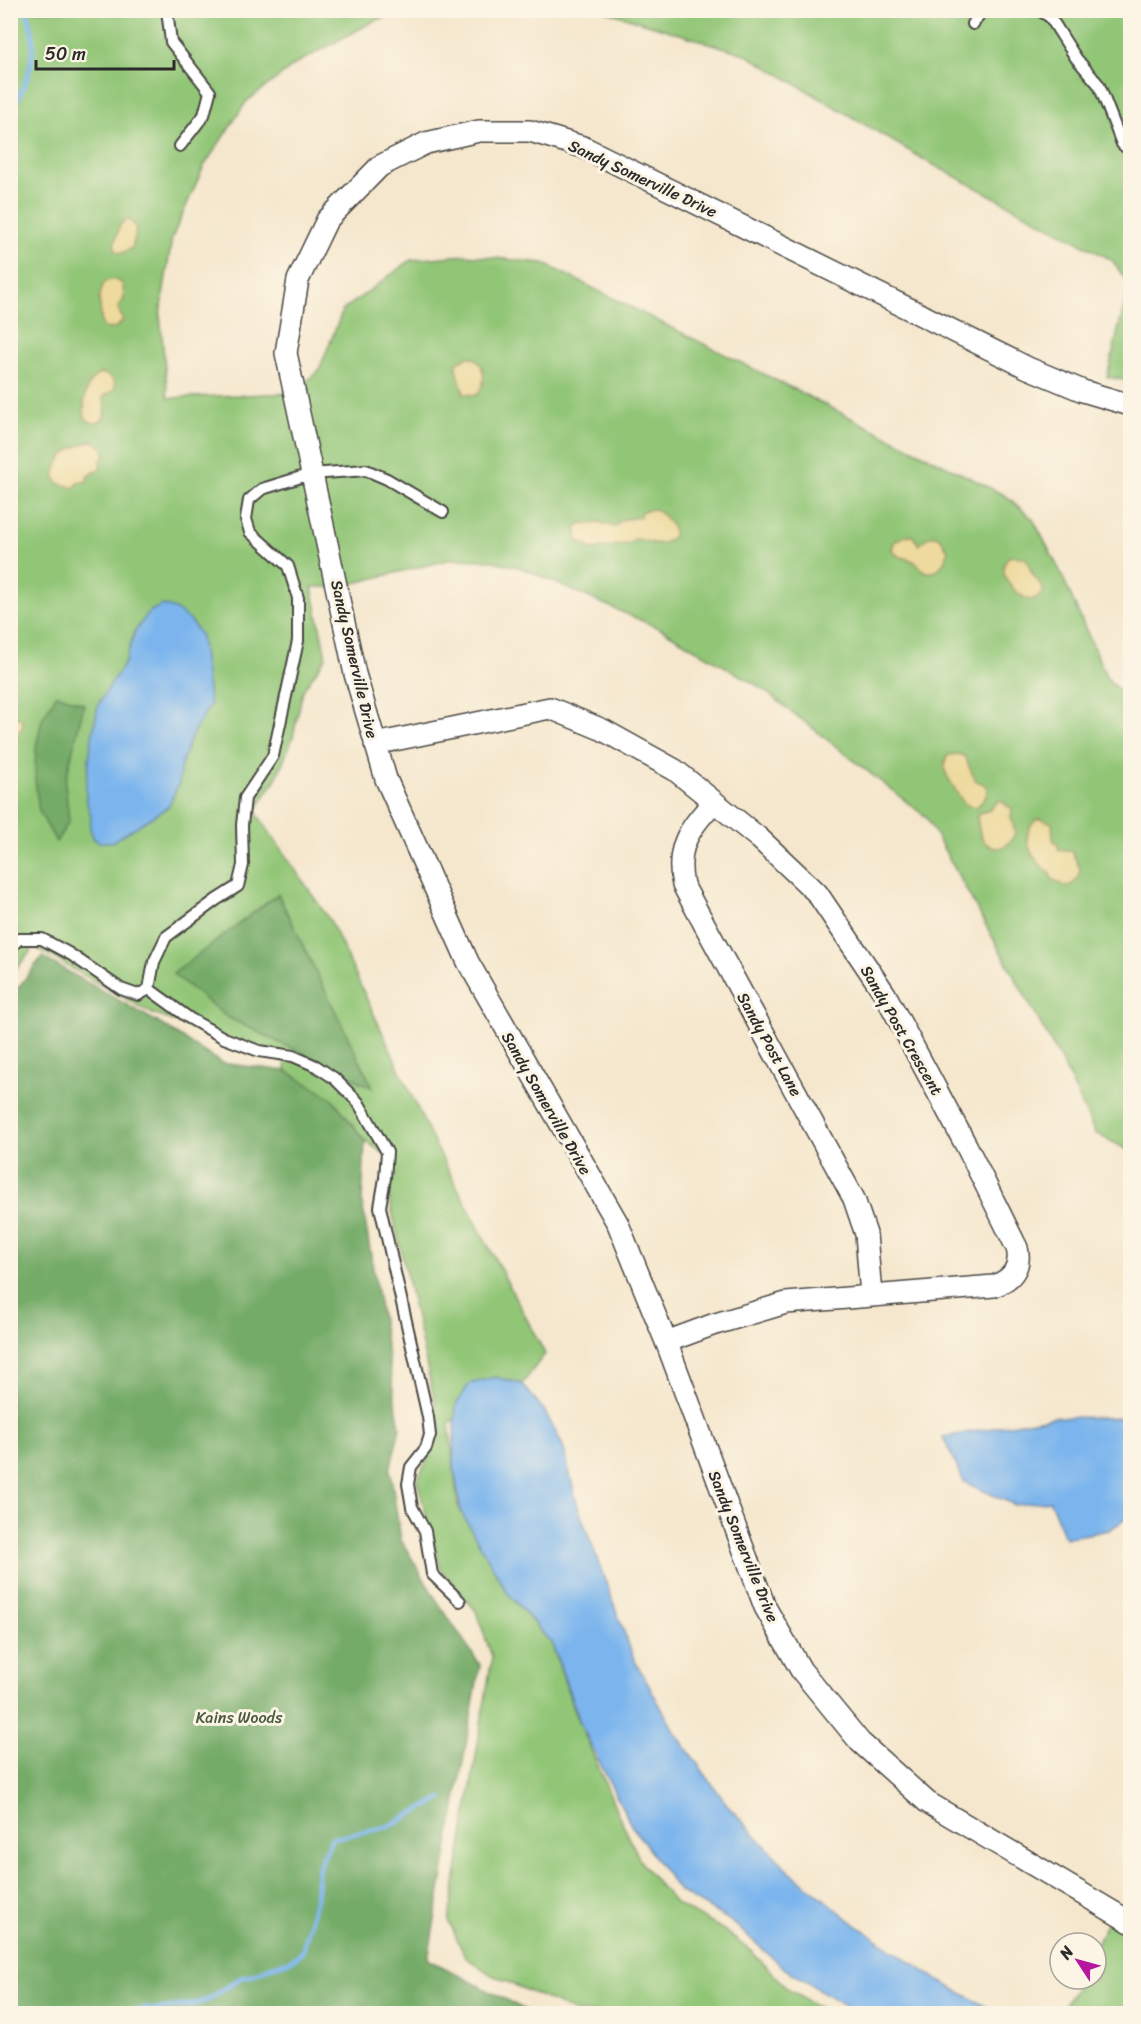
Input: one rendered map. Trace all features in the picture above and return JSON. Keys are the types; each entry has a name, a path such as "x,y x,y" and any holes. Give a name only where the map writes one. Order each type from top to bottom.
{"street":[{"name":"Sandy Somerville Drive","path":"1131,405 1083,392 1028,368 583,147 530,131 478,131 426,143 380,166 327,220 298,280 286,353 355,674 386,779 468,962 618,1224 666,1342 765,1607 809,1679 860,1742 927,1802 1131,1922"},
{"name":"Sandy Post Crescent","path":"375,744 550,708 603,730 675,770 760,839 817,893 885,994 967,1147 1020,1258 1013,1274 1001,1284 994,1286 786,1303 712,1325 666,1342"},
{"name":"Sandy Post Lane","path":"714,802 702,814 683,844 680,860 683,885 854,1199 866,1234 871,1295"}],"lane":[{"path":"167,10 171,42 210,92 204,115 180,146"},
{"path":"973,24 982,10"},
{"path":"1039,10 1050,17 1076,58 1099,85 1122,144 1131,151"},
{"path":"10,948 19,939 42,939 70,954 121,989 138,995 149,988 154,962 166,937 238,886 243,866 242,825 245,798 273,756 298,641 298,598 288,566 250,532 246,519 249,500 262,489 311,474 366,470 387,479 443,512"},
{"path":"149,988 189,1018 224,1038 259,1051 293,1056 316,1066 334,1078 358,1102 387,1152 380,1207 428,1417 430,1435 426,1448 411,1467 408,1484 412,1507 425,1531 432,1574 460,1601"}],"green space":[{"path":"11,11 404,11 374,21 297,63 246,102 204,166 172,238 160,315 168,398 294,393 319,370 343,310 411,260 466,255 543,263 1006,496 1033,519 1061,573 1107,678 1130,703 1130,1151 1095,1133 1065,1068 926,817 760,687 663,630 522,568 489,560 452,559 338,587 312,587 326,657 303,690 293,737 276,779 255,811 331,922 431,1137 545,1354 522,1384 449,1423 458,1505 507,1592 552,1644 572,1704 618,1814 642,1864 675,1903 722,1929 752,1952 789,1990 829,2013 578,2013 492,1975 465,1957 449,1921 492,1657 476,1611 441,1570 417,1481 436,1441 435,1403 388,1193 394,1160 365,1141 332,1098 286,1071 285,1061 153,1014 34,947 11,975"},
{"path":"605,11 1130,11 1130,381 1107,377 1129,285 1112,260 930,163 745,54"},
{"path":"57,694 84,704 65,782 69,821 56,842 39,811 35,779 36,747 42,719"},
{"path":"278,894 373,1088 227,1017 173,974"},
{"name":"Kains Woods","path":"42,957 159,1023 221,1063 286,1071 332,1098 365,1141 362,1202 400,1428 390,1470 401,1540 437,1601 480,1665 428,1959 531,2013 11,2013 10,998"},
{"path":"1107,1921 1130,1936 1130,2013 1060,2013 1074,1991 1108,1991 1108,1931 1102,1931"}],"sand":[{"path":"126,219 134,224 135,235 132,248 122,253 117,252 114,245 120,225"},
{"path":"114,279 123,284 124,299 118,308 123,320 115,328 110,329 102,325 99,298 104,282"},
{"path":"468,356 476,359 482,367 484,376 477,395 464,394 456,367 458,362"},
{"path":"101,373 111,378 115,389 103,397 105,414 100,422 96,423 85,418 84,405 88,386"},
{"path":"93,441 100,445 105,456 100,462 101,468 88,476 86,482 79,482 74,488 58,483 54,475 63,456 79,445"},
{"path":"654,509 672,526 673,536 662,543 655,544 635,539 630,543 593,550 578,541 576,528 581,523 599,522 615,527 621,520 640,517 643,511"},
{"path":"912,535 919,545 931,536 941,539 948,551 937,570 924,571 915,562 900,557 892,550 894,542"},
{"path":"1008,557 1026,558 1043,591 1038,597 1031,600 1025,598 1013,589 1005,577 1005,563"},
{"path":"11,717 17,717 23,721 22,729 15,734 18,740 16,746 11,744"},
{"path":"960,754 965,757 975,780 987,786 986,796 978,806 974,807 964,803 946,774 944,765 948,755"},
{"path":"998,801 1004,801 1005,805 1012,808 1011,818 1015,832 1011,841 995,848 982,838 977,816 979,813 990,810"},
{"path":"1039,818 1052,823 1053,839 1059,847 1058,850 1072,852 1080,869 1077,879 1071,885 1065,887 1051,878 1050,873 1038,862 1029,847 1028,832"}],"water":[{"path":"162,605 175,609 191,621 201,636 210,705 192,734 180,768 179,783 168,807 112,842 99,842 94,839 90,829 91,816 86,800 91,743 98,705 125,663 135,631 149,612"},
{"path":"495,1377 522,1384 544,1410 563,1446 577,1504 634,1659 676,1734 728,1806 790,1872 856,1925 939,1981 998,2013 858,2013 785,1969 731,1921 679,1891 631,1825 581,1725 552,1644 507,1592 461,1512 453,1462 456,1405 469,1384"},
{"path":"1055,1417 1130,1418 1130,1516 1109,1530 1065,1538 1050,1501 1015,1505 964,1482 943,1437"}],"waterway":[{"path":"10,110 23,87 31,62 32,35 26,10"},
{"path":"125,2014 148,2008 150,2010 191,2005 208,2000 242,1977 253,1975 298,1956 303,1950 316,1898 319,1866 332,1838 387,1827 442,1798"}]}
